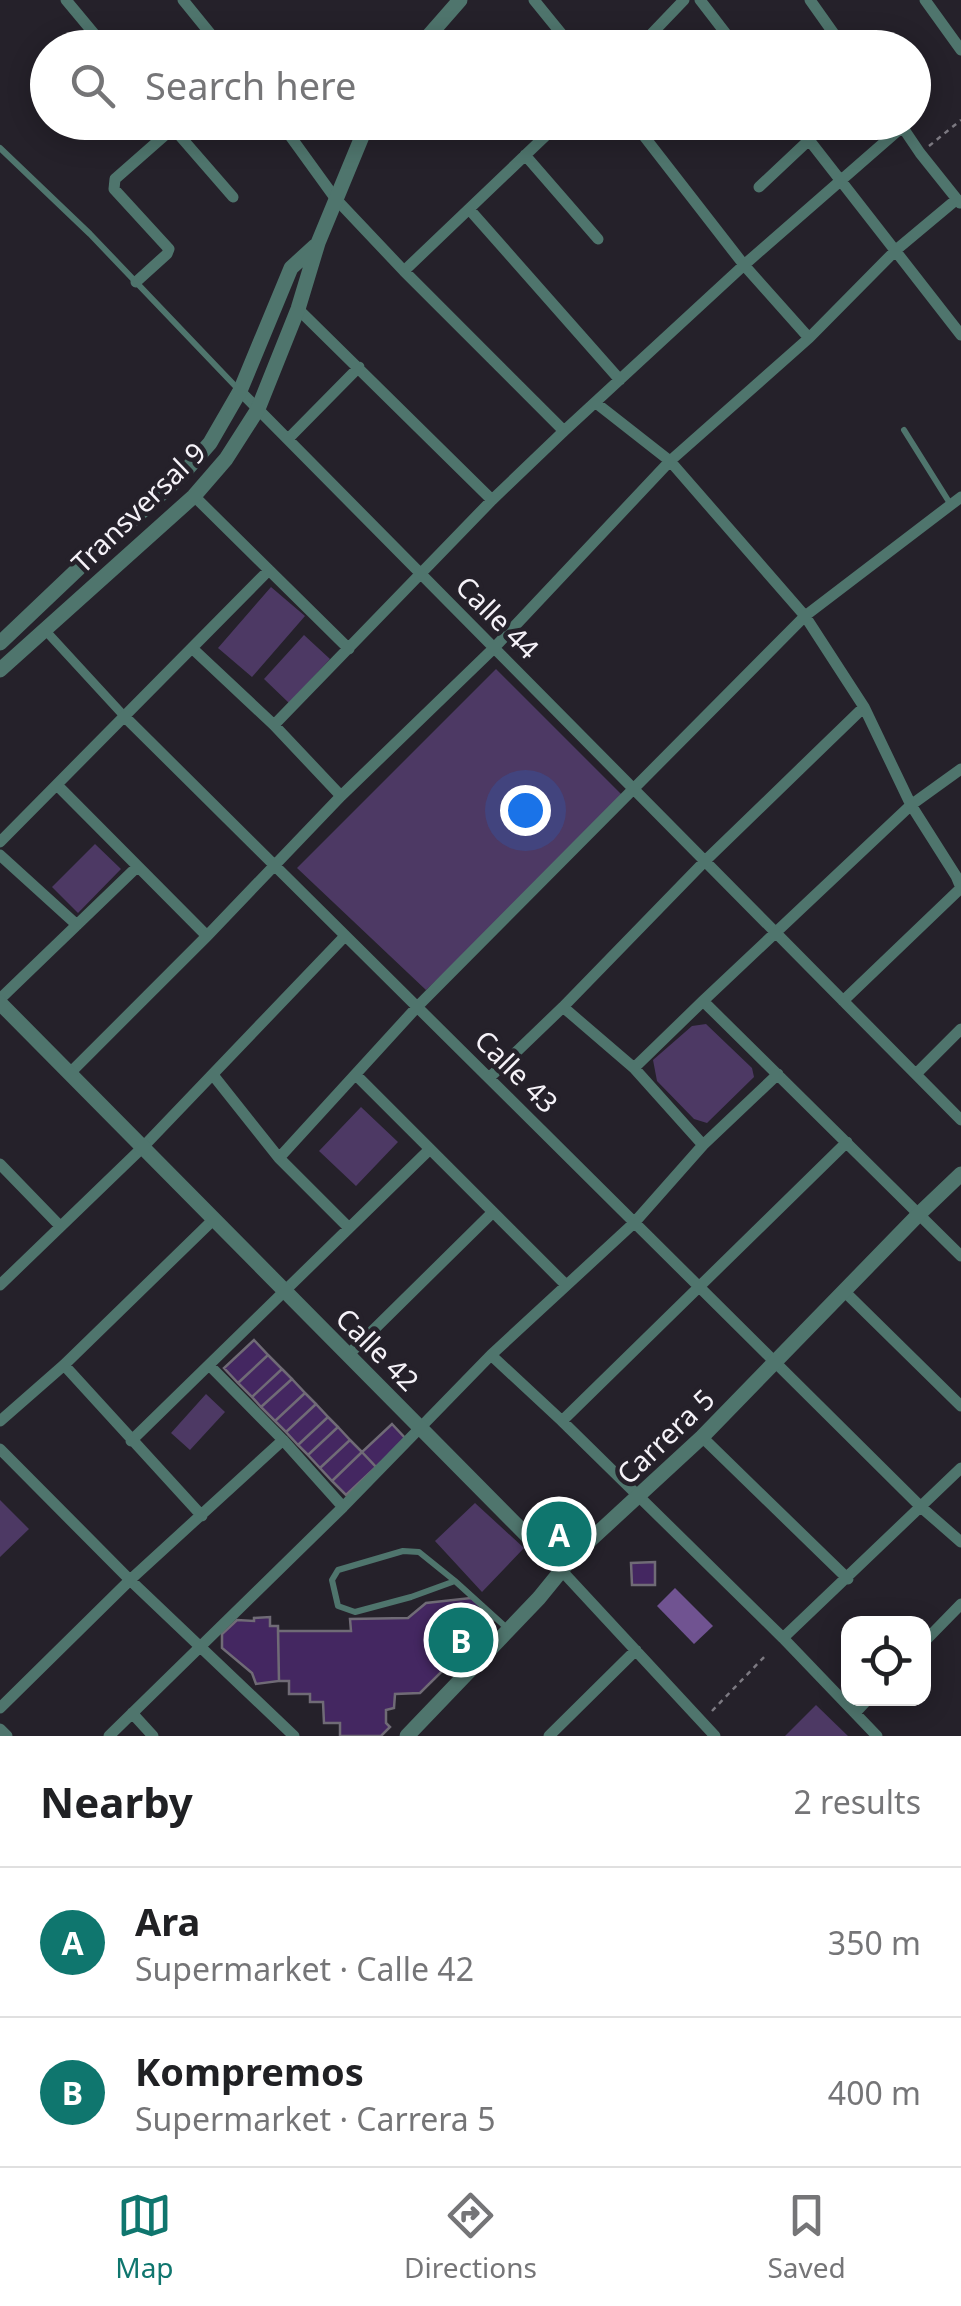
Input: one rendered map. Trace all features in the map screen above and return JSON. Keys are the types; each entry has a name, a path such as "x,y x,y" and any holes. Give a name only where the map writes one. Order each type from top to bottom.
{"street":[{"path":"66,0 91,30"},
{"path":"183,0 207,30"},
{"path":"434,30 460,0"},
{"path":"534,0 558,30"},
{"path":"655,30 684,0"},
{"path":"700,0 723,30"},
{"path":"810,0 831,30"},
{"path":"925,0 961,50"},
{"path":"136,282 169,248 113,184 114,178 155,140"},
{"path":"184,140 233,197"},
{"path":"293,140 336,198 564,431"},
{"name":"Transversal 9","path":"0,670 194,496 226,459 258,410 298,309 318,243 360,140"},
{"path":"404,271 541,140"},
{"path":"647,140 744,265 809,338"},
{"path":"759,187 809,140 961,335"},
{"path":"274,725 564,431 885,140"},
{"path":"70,1073 341,796 494,648 670,461 809,338 896,250 959,202 911,140"},
{"path":"525,155 598,239"},
{"path":"469,209 620,380"},
{"name":"Transversal 9","path":"0,643 181,476 210,443 240,391 290,268 318,243"},
{"path":"298,309 492,500"},
{"path":"288,439 359,367"},
{"name":"Calle 44","path":"240,391 961,1120"},
{"path":"596,403 670,461 805,616 864,708 911,805 960,881 844,1001"},
{"path":"194,496 349,649"},
{"path":"279,1158 418,1008 805,616 956,501"},
{"path":"0,842 268,570"},
{"name":"Calle 43","path":"44,629 125,717 922,1508 961,1542"},
{"path":"193,648 341,796"},
{"path":"488,1078 864,708"},
{"path":"634,1068 911,805 961,769"},
{"path":"56,784 207,936"},
{"path":"0,855 77,925"},
{"path":"0,1001 137,867"},
{"path":"0,1285 143,1147 346,936"},
{"name":"Calle 42","path":"0,1001 562,1571 706,1720 714,1736"},
{"path":"703,1001 961,1256"},
{"path":"563,1008 634,1068 702,1146"},
{"path":"916,1074 961,1029"},
{"path":"356,1074 566,1285"},
{"path":"108,1736 343,1507 491,1355 634,1222 702,1146 778,1074"},
{"path":"213,1075 279,1158 348,1227"},
{"path":"562,1422 847,1142"},
{"path":"132,1441 430,1149"},
{"path":"0,1164 60,1226"},
{"name":"Carrera 5","path":"407,1736 509,1630 574,1555 702,1437 961,1174"},
{"path":"348,1355 493,1212"},
{"path":"0,1421 64,1365 214,1219"},
{"path":"845,1292 961,1406"},
{"path":"491,1355 783,1638 877,1736"},
{"path":"64,1365 202,1516"},
{"path":"209,1365 343,1507"},
{"path":"702,1437 848,1578"},
{"path":"0,1708 130,1580 283,1440"},
{"path":"0,1449 294,1736"},
{"path":"783,1638 961,1468"},
{"path":"931,1635 961,1604"},
{"path":"550,1736 636,1650"},
{"path":"856,1712 862,1706"},
{"path":"132,1713 152,1736"},
{"path":"692,1736 706,1720"},
{"path":"0,1729 8,1736"}],"lane":[{"name":"Calle 44","path":"0,148 90,234 240,391"},
{"path":"904,430 956,501"},
{"path":"455,1581 354,1612 338,1606 332,1580 338,1570 403,1550 419,1552 455,1581 509,1630"}],"path":[{"path":"920,153 961,120"},
{"path":"706,1720 766,1654"}],"shaded area":[{"path":"271,587 305,616 252,677 218,648"},
{"path":"304,635 330,659 289,703 264,679"},
{"path":"496,669 627,800 426,990 297,868"},
{"path":"95,844 121,869 78,913 52,887"},
{"path":"706,1024 752,1068 754,1077 707,1123 694,1119 657,1081 653,1060 692,1026"},
{"path":"361,1107 398,1142 356,1186 319,1151"},
{"path":"206,1394 225,1412 190,1450 171,1433"},
{"path":"0,1500 29,1529 0,1557"},
{"path":"475,1503 524,1548 482,1592 435,1541"},
{"path":"675,1588 713,1626 694,1644 657,1606"},
{"path":"816,1705 848,1736 785,1736"}],"building":[{"path":"254,1340 268,1355 238,1383 224,1368"},
{"path":"268,1355 282,1369 252,1397 238,1383"},
{"path":"282,1369 292,1379 261,1407 252,1397"},
{"path":"292,1379 305,1393 275,1421 261,1407"},
{"path":"305,1393 316,1404 286,1432 275,1421"},
{"path":"316,1404 328,1417 298,1445 286,1432"},
{"path":"328,1417 338,1427 308,1455 298,1445"},
{"path":"392,1424 406,1439 376,1467 362,1452"},
{"path":"338,1427 350,1440 320,1468 308,1455"},
{"path":"350,1440 362,1452 332,1481 320,1468"},
{"path":"362,1452 376,1467 346,1495 332,1481"},
{"path":"556,1506 581,1531 575,1536 582,1543 566,1560 534,1528"},
{"path":"655,1562 655,1585 632,1585 631,1563"},
{"path":"471,1598 493,1621 420,1693 395,1694 394,1708 386,1710 390,1727 381,1736 340,1736 340,1723 324,1723 323,1702 310,1702 310,1694 289,1694 289,1681 279,1681 278,1631 351,1631 350,1619 408,1618 426,1603"},
{"path":"270,1617 270,1626 278,1626 279,1681 256,1684 252,1673 222,1648 222,1634 237,1620"}],"place":[{"name":"Ara","path":"559,1534"},
{"name":"Kompremos","path":"461,1640"}]}
